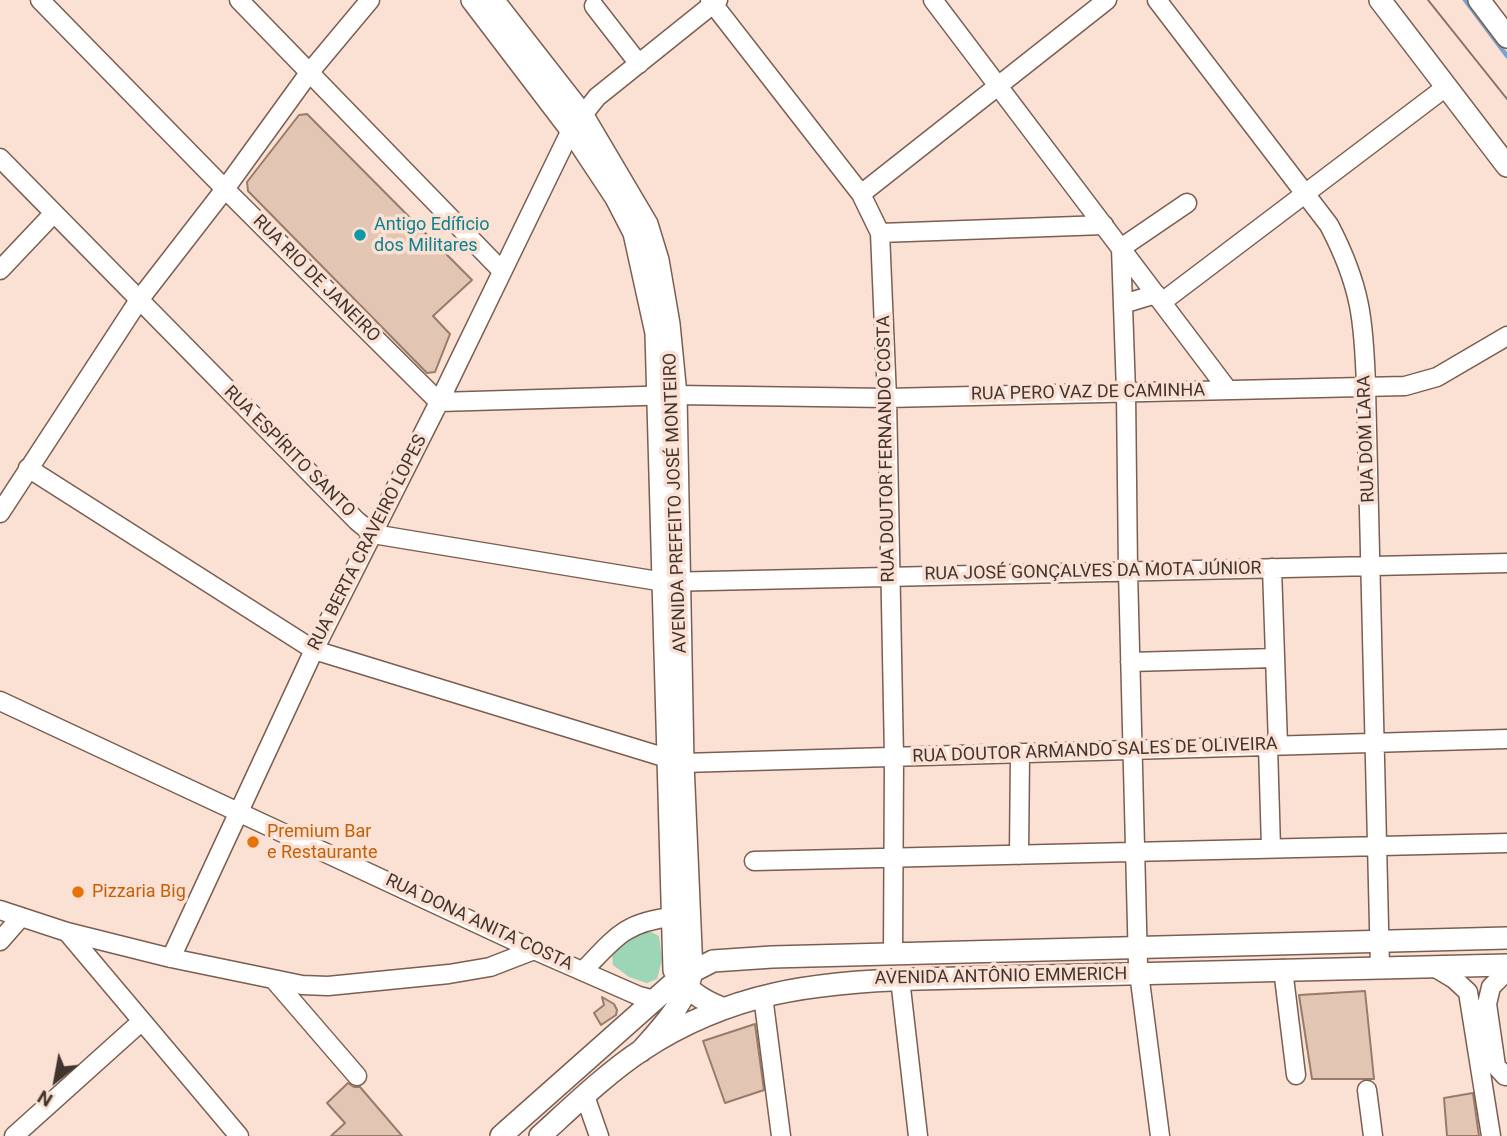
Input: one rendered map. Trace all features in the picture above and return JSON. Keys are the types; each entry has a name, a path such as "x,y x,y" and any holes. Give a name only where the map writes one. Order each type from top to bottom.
{"main road":[{"name":"AVENIDA PREFEITO JOSÉ MONTEIRO","path":"472,0 576,122"},
{"name":"AVENIDA PREFEITO JOSÉ MONTEIRO","path":"493,0 647,224 658,260 669,324 667,396 675,761 681,945 686,980"},
{"path":"1380,0 1507,166"},
{"path":"1479,0 1507,37"},
{"name":"AVENIDA PREFEITO JOSÉ MONTEIRO","path":"675,761 671,917 681,945"},
{"name":"AVENIDA ANTÔNIO EMMERICH","path":"654,1000 713,961 772,957 1507,938"},
{"path":"681,945 713,961"},
{"name":"AVENIDA ANTÔNIO EMMERICH","path":"540,1136 641,1051 722,1008 763,996 823,984 900,979 1507,965"},
{"path":"641,1051 673,1013 686,980 711,1004 722,1008"},
{"path":"501,1136 654,1000 667,1005 673,1013"}],"street":[{"name":"RUA RIO DE JANEIRO","path":"40,0 439,402"},
{"path":"239,0 502,271"},
{"path":"0,513 139,300 225,189 309,73 370,0"},
{"path":"933,0 1228,390"},
{"path":"861,194 1107,0"},
{"name":"RUA DOM LARA","path":"1157,0 1329,225 1345,255 1354,281 1364,329 1380,967"},
{"name":"RUA BERTA CRAVEIRO LOPES","path":"171,958 314,650 576,122 597,97 713,1"},
{"name":"RUA DOUTOR FERNANDO COSTA","path":"713,1 861,194 880,233 887,398 894,757 893,955"},
{"path":"594,6 639,64"},
{"path":"1122,304 1159,298 1446,87"},
{"name":"RUA ESPÍRITO SANTO","path":"0,158 357,521 373,534"},
{"path":"1121,248 1187,203"},
{"path":"0,270 54,213"},
{"path":"880,233 1104,225"},
{"path":"1121,248 1137,949 1160,1136"},
{"name":"RUA PERO VAZ DE CAMINHA","path":"667,396 887,398 1405,386 1437,377 1507,336"},
{"path":"439,402 667,396"},
{"name":"RUA DOUTOR ARMANDO SALES DE OLIVEIRA","path":"28,468 314,650 675,761 1507,739"},
{"path":"373,534 672,582"},
{"name":"RUA JOSÉ GONÇALVES DA MOTA JÚNIOR","path":"672,582 1507,562"},
{"path":"1271,848 1275,658 1272,568"},
{"path":"1130,662 1275,658"},
{"name":"RUA DONA ANITA COSTA","path":"0,701 534,950 654,1000"},
{"path":"1019,855 1020,753"},
{"path":"754,861 1507,843"},
{"path":"0,910 67,932 171,958 302,985 328,986 449,974 490,967 534,950"},
{"path":"0,941 22,917"},
{"path":"583,971 626,930 643,922 671,917"},
{"path":"67,932 239,1136"},
{"path":"1434,967 1454,979 1468,992 1490,1136"},
{"path":"1283,969 1296,1075"},
{"path":"1506,1076 1496,1066 1487,1004 1491,987 1507,971"},
{"path":"900,979 918,1136"},
{"path":"275,981 357,1076"},
{"path":"763,996 781,1136"},
{"path":"14,1136 142,1021"},
{"path":"1483,1079 1506,1076"},
{"path":"1367,1090 1373,1136"},
{"path":"585,1096 599,1136"}],"green space":[{"path":"645,929 659,936 662,960 657,979 647,983 629,977 613,965 612,954"}],"building":[{"name":"Antigo Edíficio dos Militares","path":"307,114 472,280 433,316 450,334 435,372 427,373 248,191 247,182 299,115"},
{"path":"1365,991 1374,1079 1312,1079 1299,995"},
{"path":"602,997 614,1004 617,1010 616,1015 601,1025 594,1013 604,1005"},
{"path":"755,1024 764,1090 725,1103 703,1041"},
{"path":"348,1083 360,1087 402,1136 331,1136 345,1123 327,1103"},
{"path":"1473,1093 1479,1136 1447,1136 1444,1098"}],"waterway":[{"path":"1465,0 1507,56"}],"tram line":[{"path":"1428,0 1507,99"}],"place":[{"name":"Antigo Edíficio dos Militares","path":"360,235"},
{"name":"Premium Bar e Restaurante","path":"253,842"},
{"name":"Pizzaria Big","path":"78,892"}]}
